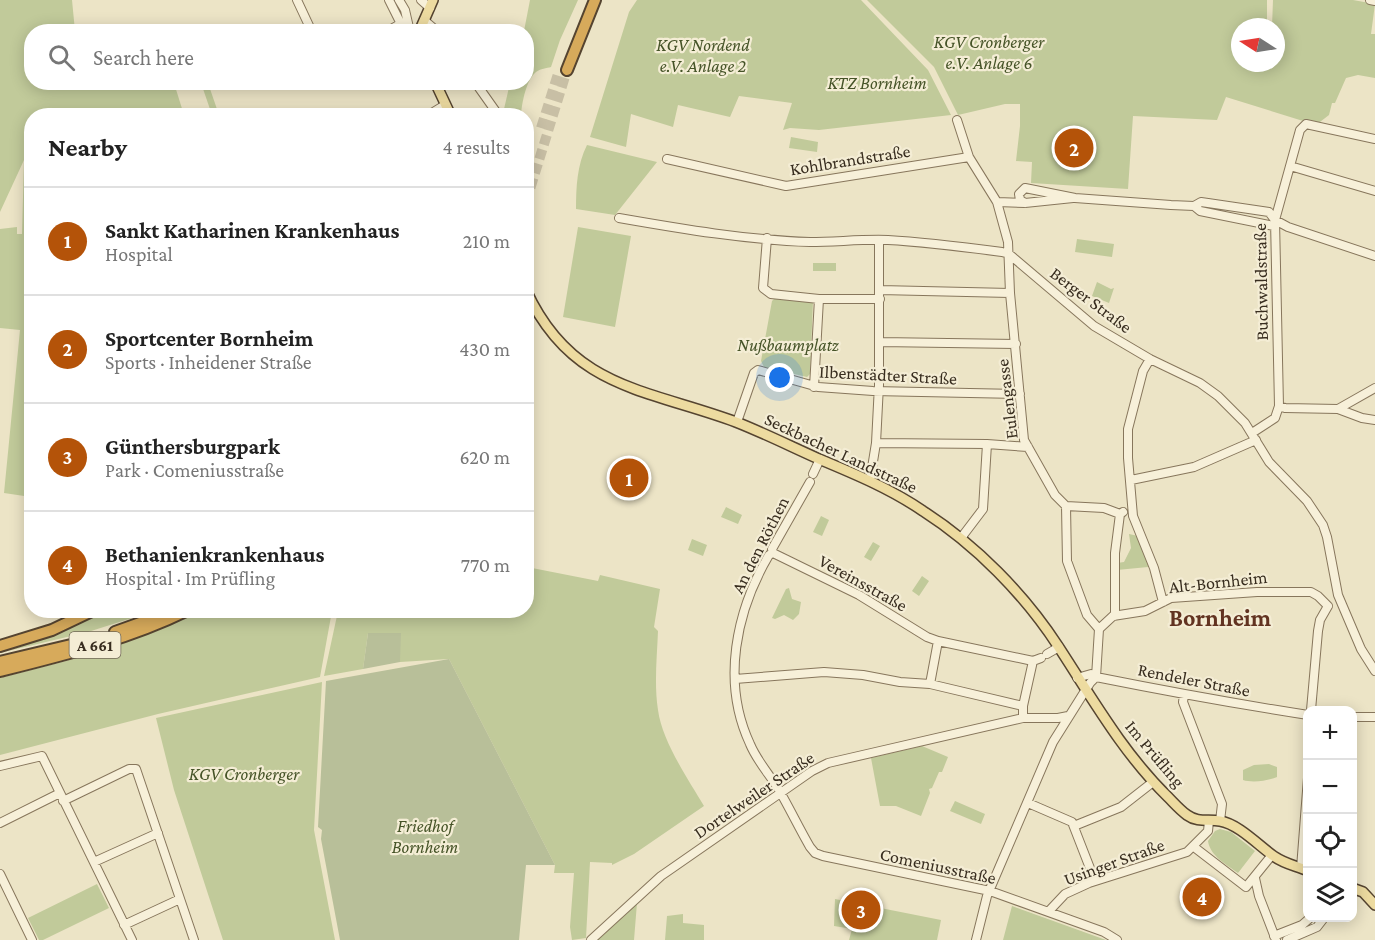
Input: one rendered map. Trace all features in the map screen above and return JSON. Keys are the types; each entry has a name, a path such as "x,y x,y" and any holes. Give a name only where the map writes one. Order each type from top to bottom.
{"highway":[{"path":"587,0 563,69 595,0"},
{"path":"0,646 52,630 77,618"},
{"name":"A 661","path":"0,663 110,634 151,618"},
{"name":"A 661","path":"0,671 119,638 168,618"}],"main road":[{"path":"422,24 431,4"},
{"path":"439,90 447,108"},
{"name":"Seckbacher Landstraße","path":"534,307 566,349 597,373 649,395 737,422 870,480 924,511 961,538 1022,598 1059,647 1086,692"},
{"name":"Im Prüfling","path":"1086,692 1153,782 1187,815 1198,820 1220,821 1232,825 1272,855 1303,870"},
{"path":"1357,890 1374,901"}],"street":[{"path":"297,0 308,24"},
{"path":"389,0 403,24"},
{"path":"399,0 405,10 406,24"},
{"path":"421,0 431,4"},
{"path":"1370,0 1375,1"},
{"path":"481,90 493,108"},
{"path":"441,108 446,105"},
{"name":"Eulengasse","path":"957,120 969,156 997,202 1008,242 1010,292 1024,440 1054,495 1066,506"},
{"name":"Buchwaldstraße","path":"1279,406 1275,223 1300,130 1306,124 1375,139"},
{"name":"Kohlbrandstraße","path":"667,159 786,186 969,156"},
{"path":"1290,166 1375,190"},
{"path":"1025,203 1020,200 1019,194 1025,188 1075,198 1194,206 1200,212 1275,223 1375,256"},
{"path":"997,202 1025,203 1075,198"},
{"path":"619,218 672,227 810,242 879,241 954,245 1009,254"},
{"path":"767,238 763,288 771,294 880,299"},
{"path":"870,480 876,443 879,391 879,241"},
{"name":"Berger Straße","path":"1009,254 1094,326 1150,359 1200,383 1218,396 1245,423 1269,462 1307,501 1323,525 1328,537 1334,578 1341,603 1361,649 1375,671"},
{"path":"880,290 1010,292"},
{"path":"814,387 819,298"},
{"path":"880,342 1016,344"},
{"path":"1150,359 1143,371 1128,429 1127,442 1132,510 1154,568 1163,602"},
{"name":"Ilbenstädter Straße","path":"737,422 754,373 758,370 814,387 1020,394"},
{"path":"1338,409 1375,388"},
{"path":"1131,480 1194,466 1254,437 1275,418 1279,406 1338,409 1375,420"},
{"path":"876,443 987,444 1028,447"},
{"path":"961,538 983,509 987,444"},
{"name":"An den Röthen","path":"780,792 749,744 737,704 735,648 742,615 754,582 769,555 773,553 772,549 812,478 820,459"},
{"path":"976,940 987,897 1053,742 1068,716 1096,677 1099,629 1087,615 1067,561 1066,506 1104,508 1120,514 1132,510"},
{"path":"1115,616 1115,554 1120,514"},
{"name":"Vereinsstraße","path":"773,553 859,595 927,637 938,641 1040,658"},
{"name":"Alt-Bornheim","path":"1099,629 1115,616 1145,611 1171,598 1280,591 1311,592 1328,606"},
{"path":"1311,706 1320,621 1328,606 1341,603"},
{"path":"930,684 938,641"},
{"path":"1023,718 1023,706 1040,658 1059,647"},
{"path":"735,679 831,672 930,684 1023,706"},
{"name":"Rendeler Straße","path":"1077,678 1091,674 1096,677 1184,695 1303,714"},
{"path":"1184,695 1183,702 1222,804 1220,821"},
{"name":"Dortelweiler Straße","path":"591,940 661,876 812,771 834,761 1023,718 1068,716"},
{"path":"1357,717 1375,717"},
{"path":"0,766 42,756 132,940"},
{"path":"0,824 129,769 136,769 194,940"},
{"path":"1074,826 1121,807 1153,782"},
{"name":"Comeniusstraße","path":"780,792 815,853 912,876 990,891 1049,911 1110,935 1117,940"},
{"path":"1028,802 1066,818 1074,826 1095,881"},
{"path":"1304,868 1306,814"},
{"path":"1209,821 1208,831 1194,847 1244,886 1248,886 1272,855"},
{"path":"94,862 158,833"},
{"name":"Usinger Straße","path":"1049,911 1065,894 1095,881 1187,852 1194,847"},
{"path":"0,874 32,940"},
{"path":"1255,878 1259,896 1275,938 1305,922"},
{"path":"124,925 180,899"},
{"path":"1287,940 1317,927 1321,922"}],"green space":[{"path":"0,0 72,0 74,24 24,24 24,90 176,90 182,108 24,108 24,160 0,212"},
{"path":"530,0 578,0 551,67 539,70 534,75 534,24 525,24"},
{"name":"KGV Nordend e.V. Anlage 2","path":"637,0 861,0 928,70 951,115 819,130 790,128 783,130 792,103 739,96 730,117 678,105 673,127 631,114 626,147 590,137 629,12"},
{"name":"KGV Cronberger e.V. Anlage 6","path":"867,0 1267,0 1267,18 1231,18 1231,72 1285,72 1285,18 1272,18 1273,0 1353,0 1375,4 1371,34 1375,34 1375,78 1358,75 1346,78 1335,103 1332,103 1329,115 1316,125 1226,97 1217,120 1133,116 1128,189 1031,183 1032,162 1016,161 1020,104 1005,104 958,115 934,67"},
{"path":"203,90 210,90 217,108 210,108"},
{"path":"508,90 526,90 522,108 504,108"},
{"path":"791,137 818,142 817,152 789,148"},
{"path":"587,145 657,162 615,215 576,209 579,168"},
{"path":"24,160 24,496 4,493 20,330 0,328 0,229 17,227 17,234 22,234"},
{"path":"578,227 631,236 615,327 563,317"},
{"path":"1077,239 1114,244 1112,257 1075,252"},
{"path":"813,263 836,263 836,271 813,271"},
{"path":"1097,282 1111,289 1114,288 1109,303 1092,296"},
{"name":"Nußbaumplatz","path":"776,297 813,301 810,374 807,377 764,367 761,361 772,301"},
{"path":"726,507 742,515 738,524 721,517"},
{"path":"821,516 829,520 822,536 813,532"},
{"path":"1129,534 1138,536 1150,566 1117,570 1117,563 1124,562 1131,548"},
{"path":"692,539 707,545 703,556 688,550"},
{"path":"873,542 880,546 871,561 864,557"},
{"path":"534,568 598,581 600,575 660,589 654,627 658,631 656,680 660,722 683,772 704,806 634,854 612,865 612,863 590,862 586,938 572,940 570,927 574,873 554,873 555,865 449,659 400,662 400,633 368,633 363,669 324,676 336,618 534,618"},
{"path":"922,576 929,581 919,596 912,591"},
{"path":"789,588 792,599 801,602 799,614 793,620 784,615 772,618 786,589"},
{"path":"85,618 132,618 88,632 8,651 54,635"},
{"path":"185,618 331,618 320,677 158,714 0,755 0,678 66,661"},
{"path":"368,633 401,633 400,662 363,669"},
{"name":"Friedhof Bornheim","path":"449,659 555,865 526,865 519,940 340,940 321,839 322,830 318,827 326,681"},
{"name":"KGV Cronberger","path":"322,682 314,830 335,940 223,940 174,790 156,718"},
{"path":"922,746 948,757 942,772 939,772 932,788 929,789 930,793 921,816 896,806 880,806 871,758"},
{"path":"1269,764 1277,767 1277,777 1260,781 1243,780 1243,770 1254,765"},
{"path":"955,801 985,814 981,824 950,811"},
{"path":"1220,829 1231,832 1255,851 1238,873 1220,860 1209,846 1208,841 1215,831"},
{"path":"97,884 109,908 39,940 28,918"},
{"path":"835,899 941,920 937,940 849,940 852,929 834,926"},
{"path":"637,903 634,940 597,940"},
{"path":"1012,906 1106,940 1003,940"},
{"path":"683,914 683,923 704,925 704,940 665,940 667,916"}],"tunnel":[{"path":"534,176 567,70"},
{"path":"541,128 558,74"}],"place":[{"name":"Sportcenter Bornheim","path":"1074,148"},
{"name":"Sankt Katharinen Krankenhaus","path":"629,478"},
{"name":"Bethanienkrankenhaus","path":"1202,897"},
{"name":"Günthersburgpark","path":"861,910"}],"district":[{"name":"Bornheim","path":"1220,618"}],"park label":[{"name":"KTZ Bornheim","path":"877,83"}]}
